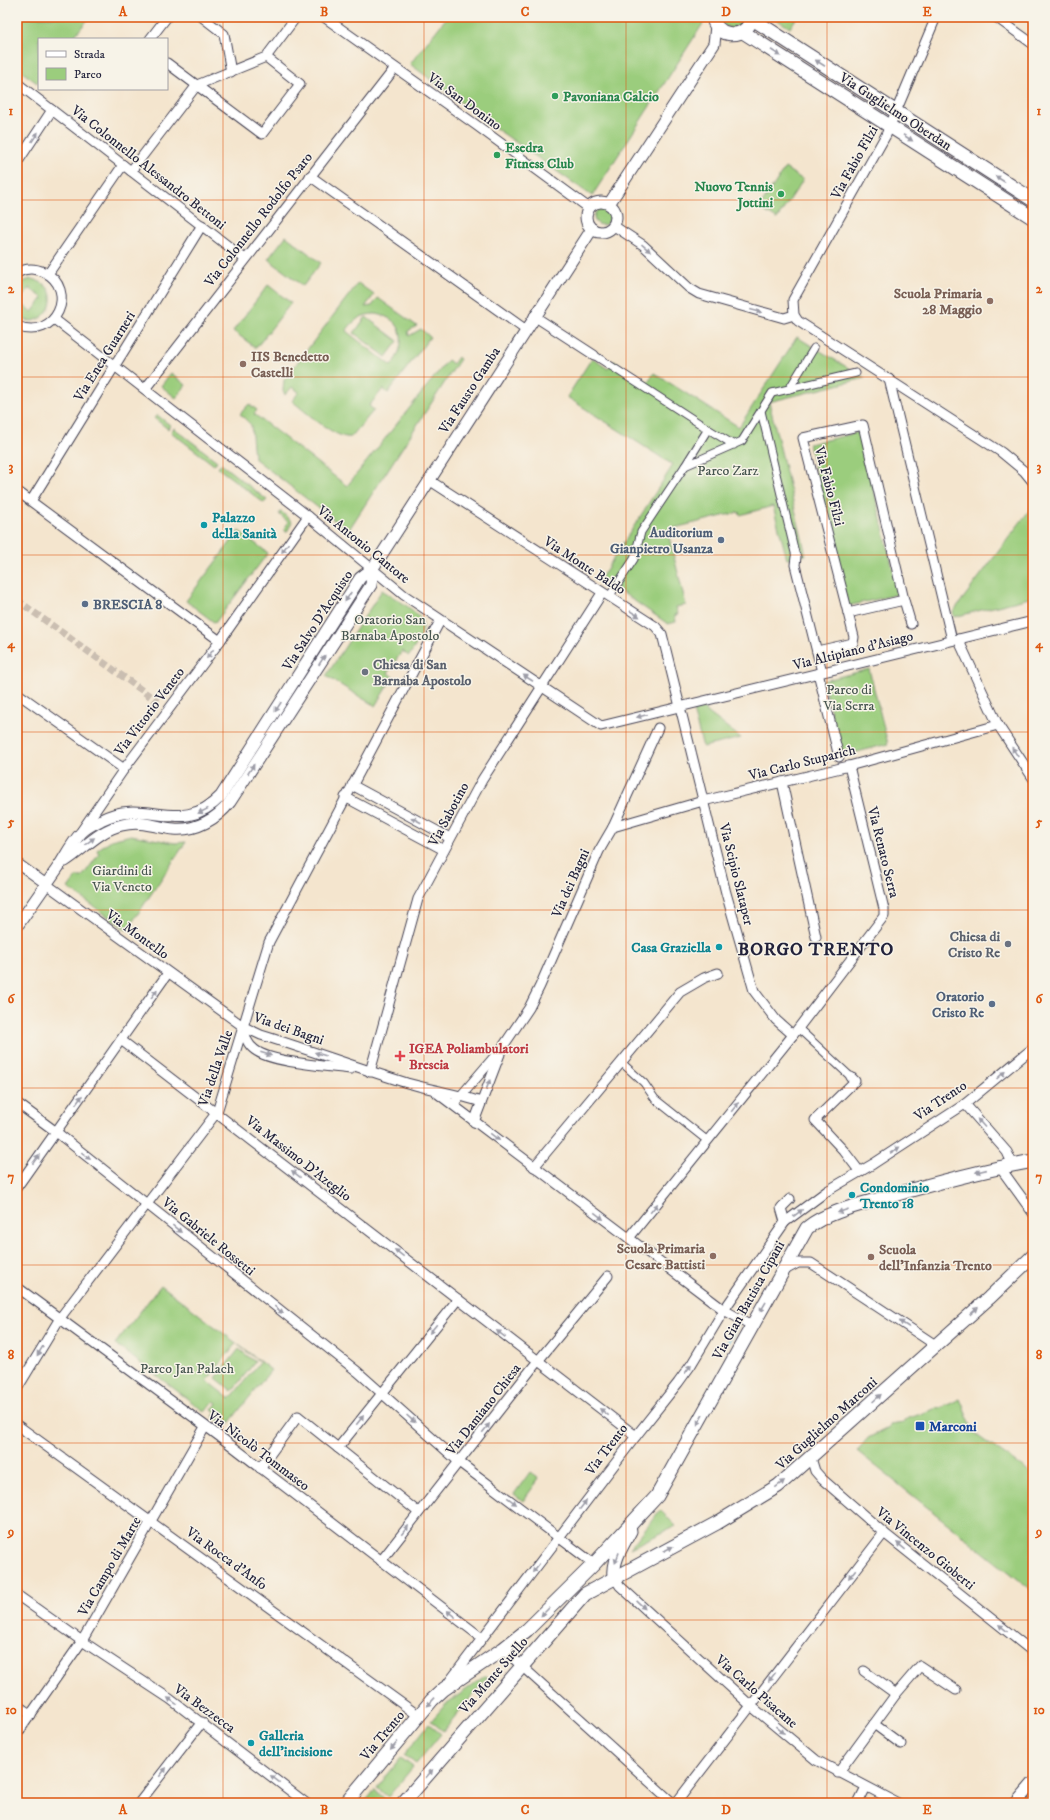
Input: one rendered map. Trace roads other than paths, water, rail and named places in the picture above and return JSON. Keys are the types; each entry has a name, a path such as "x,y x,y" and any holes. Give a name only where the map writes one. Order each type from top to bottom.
{"main road":[{"name":"Via Guglielmo Oberdan","path":"1033,200 751,18 750,24 743,32 1033,218"},
{"path":"715,22 722,32 729,34 743,32"},
{"name":"Via Gian Battista Cipani","path":"594,1564 657,1496 664,1486 807,1228 823,1218 868,1203 999,1166 1033,1161"},
{"name":"Via Guglielmo Marconi","path":"614,1577 717,1523 778,1486 936,1346 1033,1256"},
{"path":"614,1577 617,1556 639,1516"},
{"path":"585,1594 596,1568 594,1564"},
{"name":"Via Monte Suello","path":"489,1659 503,1650 526,1630 594,1564"},
{"name":"Via Monte Suello","path":"403,1803 585,1594 614,1577"},
{"name":"Via Trento","path":"346,1803 419,1716 444,1689 489,1659"}],"street":[{"path":"151,38 167,17"},
{"path":"202,17 224,34 231,72"},
{"path":"130,171 197,85 266,57 296,17"},
{"name":"Via San Donino","path":"324,17 589,208"},
{"name":"Via Fabio Filzi","path":"794,315 793,300 881,145 936,17"},
{"path":"996,17 1033,44"},
{"path":"714,44 715,22"},
{"path":"610,204 714,44 729,34"},
{"path":"168,64 262,134 300,84 266,57"},
{"name":"Via Colonnello Rodolfo Psaro","path":"145,389 395,68"},
{"name":"Via Colonnello Alessandro Bettoni","path":"17,83 245,259"},
{"path":"17,163 52,110"},
{"path":"48,274 123,164"},
{"path":"310,176 526,330"},
{"path":"596,202 605,202 610,204 616,214 614,226 611,229 601,232 592,229 586,219 589,208 596,202"},
{"name":"Via Enea Guarneri","path":"31,501 202,225"},
{"path":"614,226 643,245 689,288 699,294 784,318 794,315 798,321 1001,452 1024,471 1033,482"},
{"name":"Via Fausto Gamba","path":"373,568 534,316 592,229"},
{"path":"17,273 30,269 40,270 48,274 55,281 60,290 62,300 60,310 48,325 33,330 17,326"},
{"path":"534,316 734,445"},
{"name":"Via Antonio Cantore","path":"54,319 308,516 404,595 440,621 601,726 680,706"},
{"path":"789,389 814,348"},
{"path":"685,466 742,441 772,393 856,373"},
{"path":"891,380 955,640 998,725 1033,778"},
{"path":"761,412 796,557 795,565 817,651 820,672 839,756"},
{"name":"Via Fabio Filzi","path":"817,651 853,643 854,637 803,438 863,425 911,624"},
{"path":"606,595 634,558 641,532 708,429"},
{"name":"Via Monte Baldo","path":"429,480 655,626 662,634 680,706"},
{"path":"17,491 220,641"},
{"name":"Via Vittorio Veneto","path":"17,926 124,770 220,641 308,516"},
{"name":"Via Salvo D'Acquisto","path":"81,832 102,819 117,814 141,812 185,817 194,815 211,807 221,796 360,578 373,568"},
{"name":"Via Salvo D'Acquisto","path":"59,865 86,844 112,828 135,823 184,829 199,825 219,814 230,802 371,585 373,568"},
{"name":"Via Sabotino","path":"370,1072 418,899 482,780 606,595"},
{"path":"848,612 904,600"},
{"name":"Via della Valle","path":"17,1388 60,1318 217,1112 269,942 440,621"},
{"name":"Via Altipiano d'Asiago","path":"680,706 1033,621"},
{"path":"17,693 124,770"},
{"name":"Via Scipio Slataper","path":"680,706 703,801 754,991 776,1020 795,1032"},
{"name":"Via Carlo Stuparich","path":"613,827 703,801 849,766 998,725"},
{"name":"Via dei Bagni","path":"454,1104 502,1048 529,1008 599,851 613,827 658,728"},
{"name":"Via Renato Serra","path":"795,1032 884,916 883,904 849,766"},
{"path":"782,782 816,937"},
{"path":"352,785 450,838"},
{"path":"345,798 444,850"},
{"name":"Via Montello","path":"17,863 244,1027"},
{"path":"17,1186 168,973"},
{"path":"534,1167 620,1062 680,992 704,978 718,973"},
{"name":"Via dei Bagni","path":"244,1027 247,1042 255,1050 264,1054 294,1061 370,1072"},
{"name":"Via dei Bagni","path":"244,1027 261,1035 370,1072 434,1090 461,1095 481,1102"},
{"path":"629,1238 795,1032 855,1079 815,1120 844,1151 860,1172"},
{"name":"Via Massimo D'Azeglio","path":"121,1040 217,1112 636,1436"},
{"name":"Via dei Bagni","path":"474,1122 502,1048"},
{"name":"Via Trento","path":"444,1689 691,1365 724,1310 785,1222 827,1191 860,1172 964,1104 1033,1048"},
{"path":"620,1062 644,1083 655,1099 704,1138"},
{"name":"Via dei Bagni","path":"434,1090 454,1104 474,1122 724,1310 753,1326"},
{"name":"Via Gabriele Rossetti","path":"17,1103 56,1131 358,1372 460,1462 594,1564"},
{"path":"964,1104 1007,1152 1013,1165"},
{"path":"999,1166 1033,1213"},
{"path":"785,1222 781,1208 790,1199"},
{"path":"785,1270 798,1263 811,1263 936,1346"},
{"name":"Via Damiano Chiesa","path":"381,1560 418,1512 460,1462 538,1361 608,1276"},
{"name":"Via Nicolò Tommaseo","path":"17,1287 260,1468 482,1638"},
{"path":"338,1448 458,1299"},
{"path":"260,1468 298,1416 418,1512"},
{"name":"Via Rocca d'Anfo","path":"17,1425 151,1520 419,1716"},
{"name":"Via Campo di Marte","path":"17,1734 82,1641 205,1427"},
{"name":"Via Vincenzo Gioberti","path":"811,1458 815,1471 822,1479 884,1533 1033,1652"},
{"path":"503,1650 674,1803 884,1533"},
{"name":"Via Carlo Pisacane","path":"614,1577 620,1586 750,1705 816,1760 838,1773 898,1803"},
{"name":"Via Bezzecca","path":"17,1595 202,1722 306,1803"},
{"path":"838,1773 896,1694 920,1666 956,1690"},
{"path":"864,1672 896,1694"},
{"path":"17,1705 31,1715"},
{"path":"139,1803 202,1722"},
{"path":"874,1724 901,1744"},
{"path":"1016,1803 1033,1783"},
{"path":"858,1803 866,1787"}],"waterway":[{"path":"727,1344 737,1325"}],"tunnel":[{"path":"17,600 158,702"}],"place":[{"name":"Pavoniana Calcio","path":"555,96"},
{"name":"Esedra Fitness Club","path":"497,155"},
{"name":"Nuovo Tennis Jottini","path":"781,194"},
{"name":"Scuola Primaria 28 Maggio","path":"990,301"},
{"name":"IIS Benedetto Castelli","path":"243,364"},
{"name":"Palazzo della Sanità","path":"204,525"},
{"name":"Auditorium Gianpietro Usanza","path":"721,540"},
{"name":"BRESCIA 8","path":"85,604"},
{"name":"Chiesa di San Barnaba Apostolo","path":"365,672"},
{"name":"Chiesa di Cristo Re","path":"1008,944"},
{"name":"Casa Graziella","path":"719,947"},
{"name":"Oratorio Cristo Re","path":"992,1004"},
{"name":"IGEA Poliambulatori Brescia","path":"400,1056"},
{"name":"Condominio Trento 18","path":"852,1195"},
{"name":"Scuola Primaria Cesare Battisti","path":"713,1256"},
{"name":"Scuola dell'Infanzia Trento","path":"871,1257"},
{"name":"Marconi","path":"920,1426"},
{"name":"Galleria dell'incisione","path":"251,1743"}],"district":[{"name":"BORGO TRENTO","path":"816,949"}],"park label":[{"name":"Parco Zarz","path":"728,470"},
{"name":"Oratorio San Barnaba Apostolo","path":"390,628"},
{"name":"Parco di Via Serra","path":"849,698"},
{"name":"Giardini di Via Veneto","path":"122,878"},
{"name":"Parco Jan Palach","path":"187,1368"}]}
